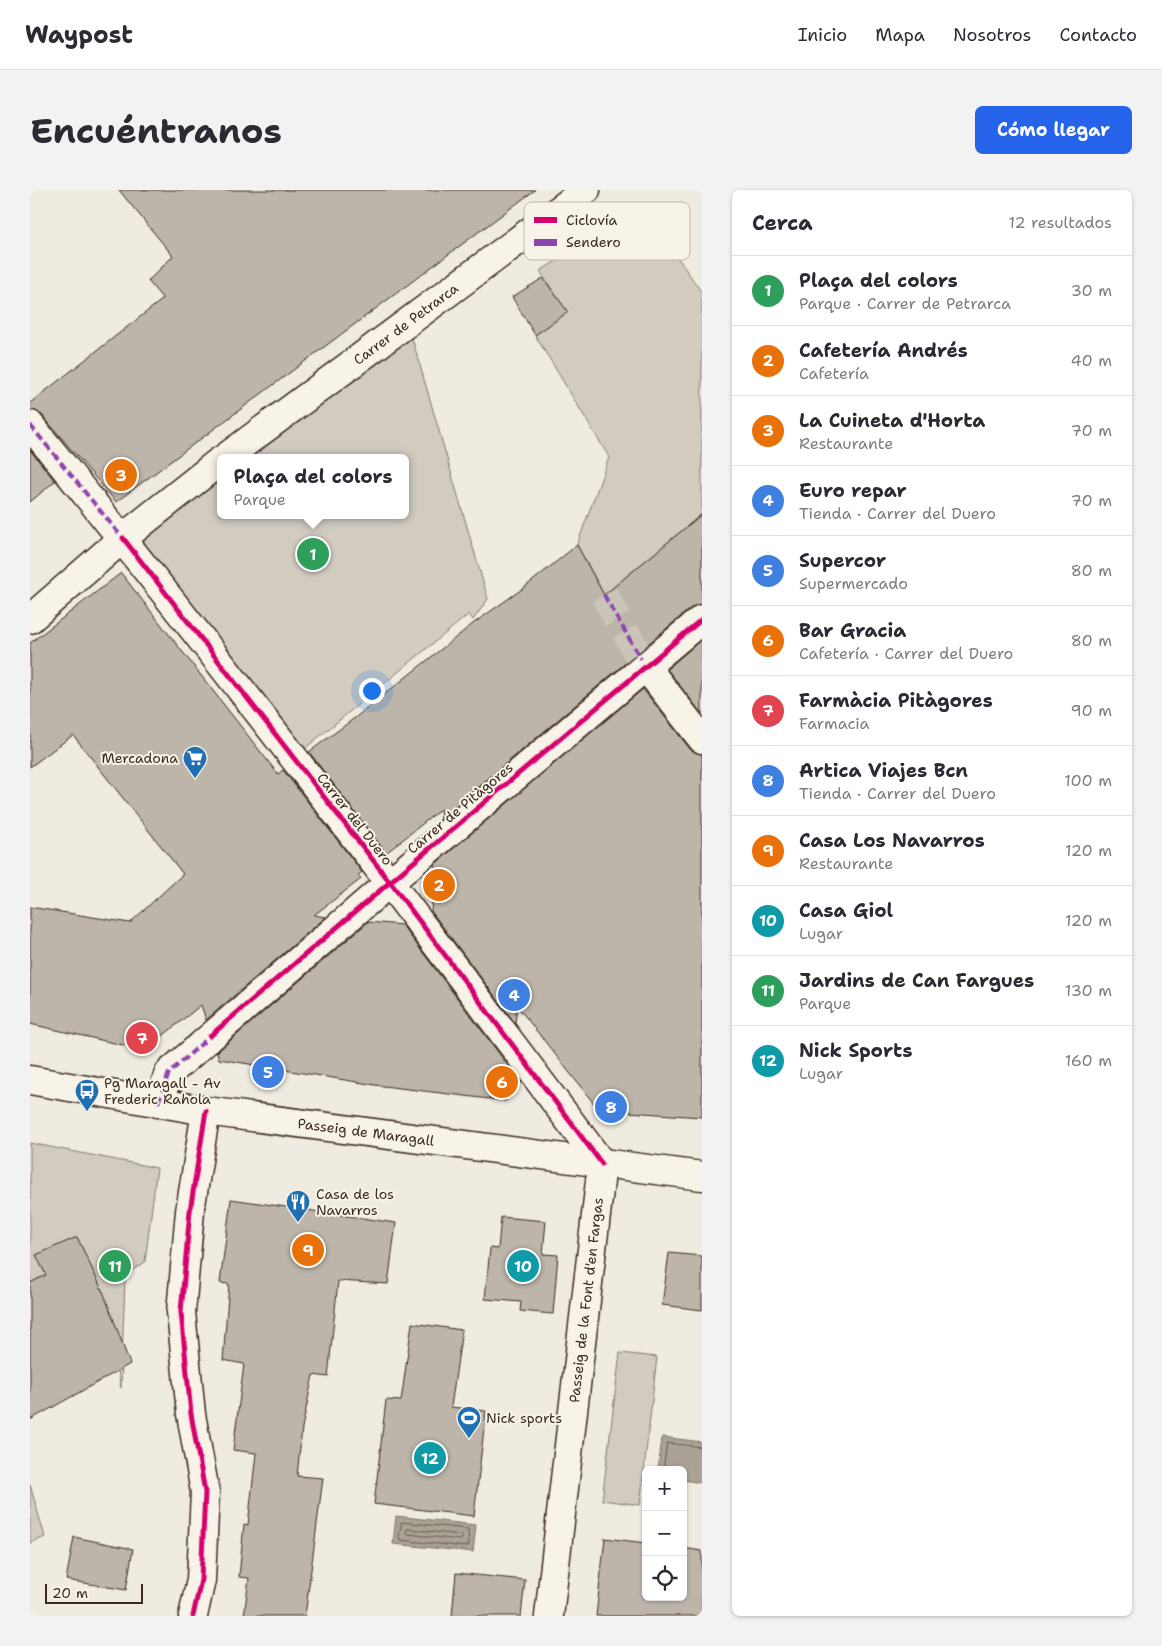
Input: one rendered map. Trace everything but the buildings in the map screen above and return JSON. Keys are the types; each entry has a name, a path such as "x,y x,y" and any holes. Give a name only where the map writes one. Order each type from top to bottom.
{"street":[{"name":"Carrer de Petrarca","path":"570,202 586,190"},
{"name":"Carrer de Petrarca","path":"230,454 524,236"},
{"name":"Carrer del Duero","path":"30,425 123,538 390,882 602,1164"},
{"path":"30,619 123,538 217,463"},
{"name":"Carrer de Pitàgores","path":"158,1103 169,1073 390,882 702,619"},
{"path":"646,667 702,739"},
{"name":"Passeig de Maragall","path":"30,1080 206,1111 702,1176"},
{"path":"193,1616 201,1580 205,1492 191,1414 181,1312 190,1211 206,1111"},
{"name":"Passeig de la Font d'en Fargas","path":"549,1616 602,1164"}],"shaded area":[{"path":"558,260 679,260 702,293 702,514 604,595 577,545 609,457 535,335 567,312 540,271"},
{"path":"412,338 488,599 473,620 469,614 298,754 139,538 217,481 217,519 409,519 409,454 254,454"},
{"path":"30,1143 157,1168 145,1262 128,1273 125,1281 121,1388 103,1292 77,1238 37,1255 46,1275 30,1283"},
{"path":"620,1353 657,1357 644,1466 642,1466 640,1505 602,1500"},
{"path":"30,1485 45,1537 30,1543"}],"water":[{"path":"662,1437 702,1442 702,1483 687,1481 687,1466 658,1466"},
{"path":"396,1516 476,1525 473,1552 393,1544"}],"tunnel":[{"path":"604,595 641,659"}],"marked path":[{"path":"30,425 125,541"},
{"path":"604,595 641,659"},
{"path":"158,1103 169,1073 210,1036"}],"cycle path":[{"path":"123,538 390,882 602,1164"},
{"path":"210,1036 702,619"},
{"path":"193,1616 201,1580 205,1492 191,1414 181,1312 190,1211 206,1111"}],"place":[{"name":"La Cuineta d'Horta","path":"121,475"},
{"name":"Plaça del colors","path":"313,554"},
{"name":"Mercadona","path":"195,779"},
{"name":"Cafetería Andrés","path":"439,885"},
{"name":"Euro repar","path":"514,995"},
{"name":"Farmàcia Pitàgores","path":"142,1038"},
{"name":"Supercor","path":"268,1072"},
{"name":"Bar Gracia","path":"502,1082"},
{"name":"Artica Viajes Bcn","path":"611,1107"},
{"name":"Pg Maragall - Av Frederic Rahola","path":"87,1112"},
{"name":"Casa de los Navarros","path":"298,1223"},
{"name":"Casa Los Navarros","path":"308,1250"},
{"name":"Jardins de Can Fargues","path":"115,1266"},
{"name":"Casa Giol","path":"523,1266"},
{"name":"Nick sports","path":"469,1439"},
{"name":"Nick Sports","path":"430,1458"}]}
